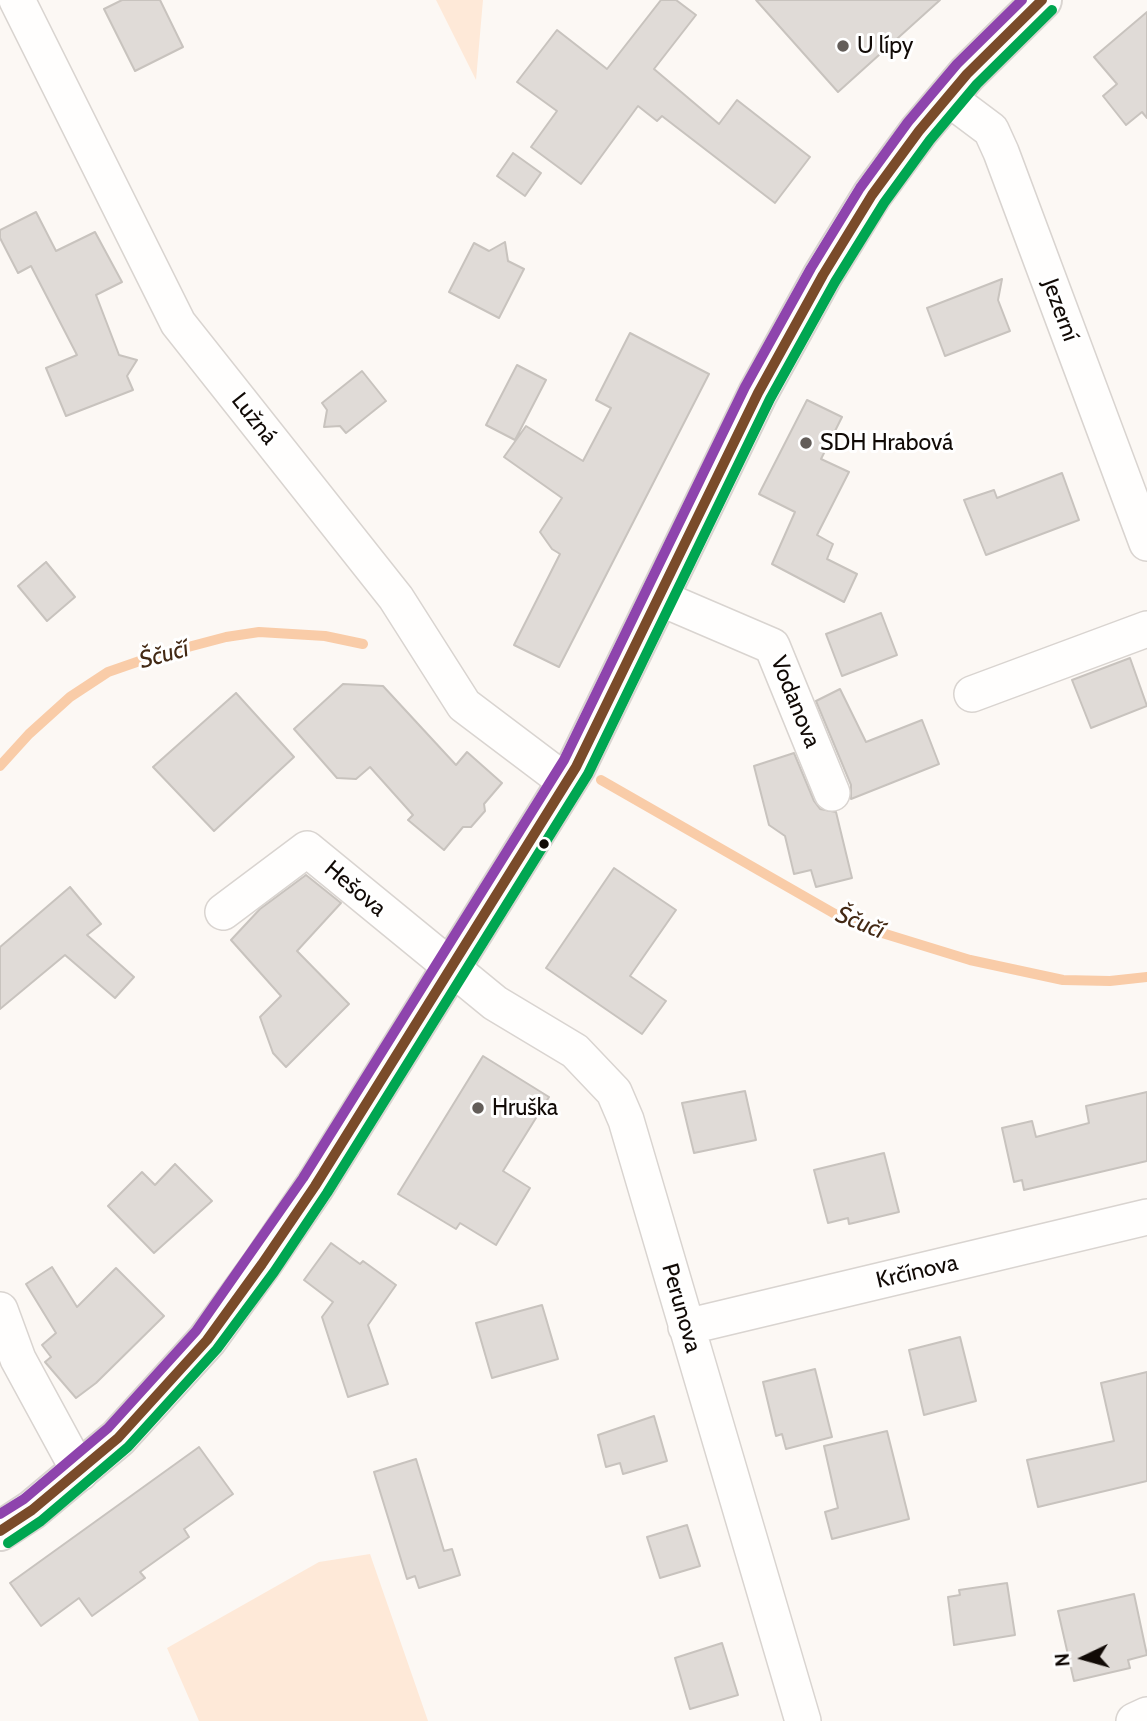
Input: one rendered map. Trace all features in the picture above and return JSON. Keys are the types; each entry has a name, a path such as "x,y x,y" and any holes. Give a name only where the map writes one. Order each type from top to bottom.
{"main road":[{"path":"0,1531 80,1473 162,1393 207,1340 315,1186 451,970 602,718 792,327 872,195 947,97 1042,0"}],"street":[{"name":"Lužná","path":"17,0 178,323 396,598 464,705 566,782"},
{"name":"Jezerní","path":"947,97 991,130 1001,152 1147,543"},
{"name":"Vodanova","path":"660,598 772,646 832,793"},
{"path":"972,694 1147,629"},
{"name":"Hešova","path":"223,912 307,849 451,970"},
{"name":"Perunova","path":"451,970 495,1003 575,1051 614,1092 626,1120 803,1721"},
{"name":"Krčínova","path":"686,1327 1147,1217"},
{"path":"0,1310 18,1359 80,1473"},
{"path":"1134,1721 1147,1715"}],"shaded area":[{"path":"436,0 483,0 476,80"},
{"path":"370,1554 428,1721 199,1721 167,1648 319,1562"}],"building":[{"path":"122,0 160,0 183,47 135,71 104,9"},
{"path":"661,0 676,0 696,15 654,69 719,124 737,100 810,157 775,203 662,116 657,121 638,106 581,184 531,147 557,111 517,82 557,30 607,69"},
{"name":"U lípy","path":"756,0 940,0 838,92"},
{"path":"1147,12 1147,118 1142,112 1126,125 1103,96 1117,84 1094,57"},
{"path":"513,153 541,173 525,196 497,176"},
{"path":"36,212 56,251 95,232 122,282 96,295 119,355 137,360 127,376 133,390 66,416 46,368 77,355 31,266 18,273 0,238 0,230"},
{"path":"505,242 508,261 524,269 499,318 449,292 474,243 489,251"},
{"path":"1002,279 998,300 1010,331 945,356 927,308"},
{"path":"630,333 709,374 559,667 514,645 560,554 552,549 540,532 562,498 504,457 526,426 583,461 611,408 596,400"},
{"path":"517,365 546,380 515,440 486,425"},
{"path":"362,371 386,401 346,433 340,426 324,427 327,410 322,403"},
{"path":"807,400 842,417 821,459 849,472 817,535 833,544 827,559 857,574 844,602 772,564 795,512 759,494"},
{"path":"1062,473 1079,520 986,555 964,500 994,490 997,498"},
{"path":"46,562 75,597 47,621 18,586"},
{"path":"881,613 897,655 842,676 826,634"},
{"path":"1130,658 1147,706 1091,728 1072,680"},
{"path":"343,684 383,686 456,765 467,752 502,783 484,804 485,811 471,827 463,827 444,850 408,820 413,815 370,767 356,779 337,778 294,729"},
{"path":"840,689 866,742 922,720 939,764 851,799 851,785 816,701"},
{"path":"236,693 294,757 214,831 153,767"},
{"path":"794,753 814,801 820,809 836,812 852,878 816,887 811,870 794,874 785,836 769,825 754,766"},
{"path":"614,868 676,910 630,976 666,1001 642,1034 546,968"},
{"path":"306,875 341,903 297,951 349,1004 286,1067 273,1053 260,1017 281,996 231,940 260,909"},
{"path":"70,887 101,924 87,935 134,977 115,998 65,955 0,1009 0,947"},
{"path":"483,1056 549,1097 503,1171 530,1188 496,1245 460,1223 456,1229 398,1194"},
{"path":"745,1091 756,1140 694,1153 682,1103"},
{"path":"1147,1092 1147,1161 1024,1190 1022,1180 1014,1182 1002,1128 1032,1121 1036,1137 1089,1123 1086,1106"},
{"path":"884,1153 899,1212 849,1224 848,1218 828,1223 814,1170"},
{"path":"175,1164 212,1201 154,1253 108,1206 142,1172 155,1185"},
{"path":"331,1243 360,1264 363,1261 396,1285 368,1325 388,1384 348,1397 322,1317 333,1302 304,1280"},
{"path":"52,1267 77,1307 116,1268 164,1316 96,1383 76,1398 45,1362 51,1357 42,1345 56,1333 26,1284"},
{"path":"542,1305 558,1359 492,1378 476,1323"},
{"path":"960,1337 976,1401 924,1415 909,1350"},
{"path":"815,1369 832,1437 786,1449 782,1434 776,1436 763,1382"},
{"path":"1147,1372 1147,1481 1038,1507 1027,1460 1114,1441 1101,1383"},
{"path":"654,1416 667,1461 623,1474 620,1463 606,1467 598,1435"},
{"path":"887,1431 909,1519 832,1539 825,1512 838,1508 824,1446"},
{"path":"199,1447 233,1494 184,1529 189,1537 140,1572 145,1578 92,1616 79,1598 41,1626 10,1583"},
{"path":"416,1459 444,1551 452,1549 460,1575 419,1588 415,1576 407,1579 374,1472"},
{"path":"687,1525 700,1566 660,1578 647,1537"},
{"path":"1007,1583 1015,1635 954,1645 948,1597 960,1595 959,1590"},
{"path":"1134,1594 1147,1655 1128,1660 1130,1668 1074,1681 1058,1611"},
{"path":"722,1643 738,1695 690,1709 675,1658"}],"waterway":[{"name":"Ščučí","path":"0,766 29,734 70,697 108,672 154,656 226,637 259,632 325,636 363,644"},
{"name":"Ščučí","path":"601,780 835,914 879,932 970,960 1063,980 1110,981 1147,977"}],"transit line":[{"path":"0,1514 24,1499 108,1428 196,1331 303,1178 564,760 745,387 811,268 860,188 908,122 957,64 1022,0"},
{"path":"0,1531 32,1510 118,1438 207,1340 262,1264 315,1186 576,767 758,393 823,275 872,195 919,131 967,74 1042,0"},
{"path":"8,1543 41,1521 128,1447 217,1349 274,1272 327,1193 588,774 770,399 835,282 884,203 930,140 977,84 1052,10"}],"place":[{"name":"U lípy","path":"843,46"},
{"name":"SDH Hrabová","path":"806,443"},
{"name":"Hruška","path":"478,1108"}]}
